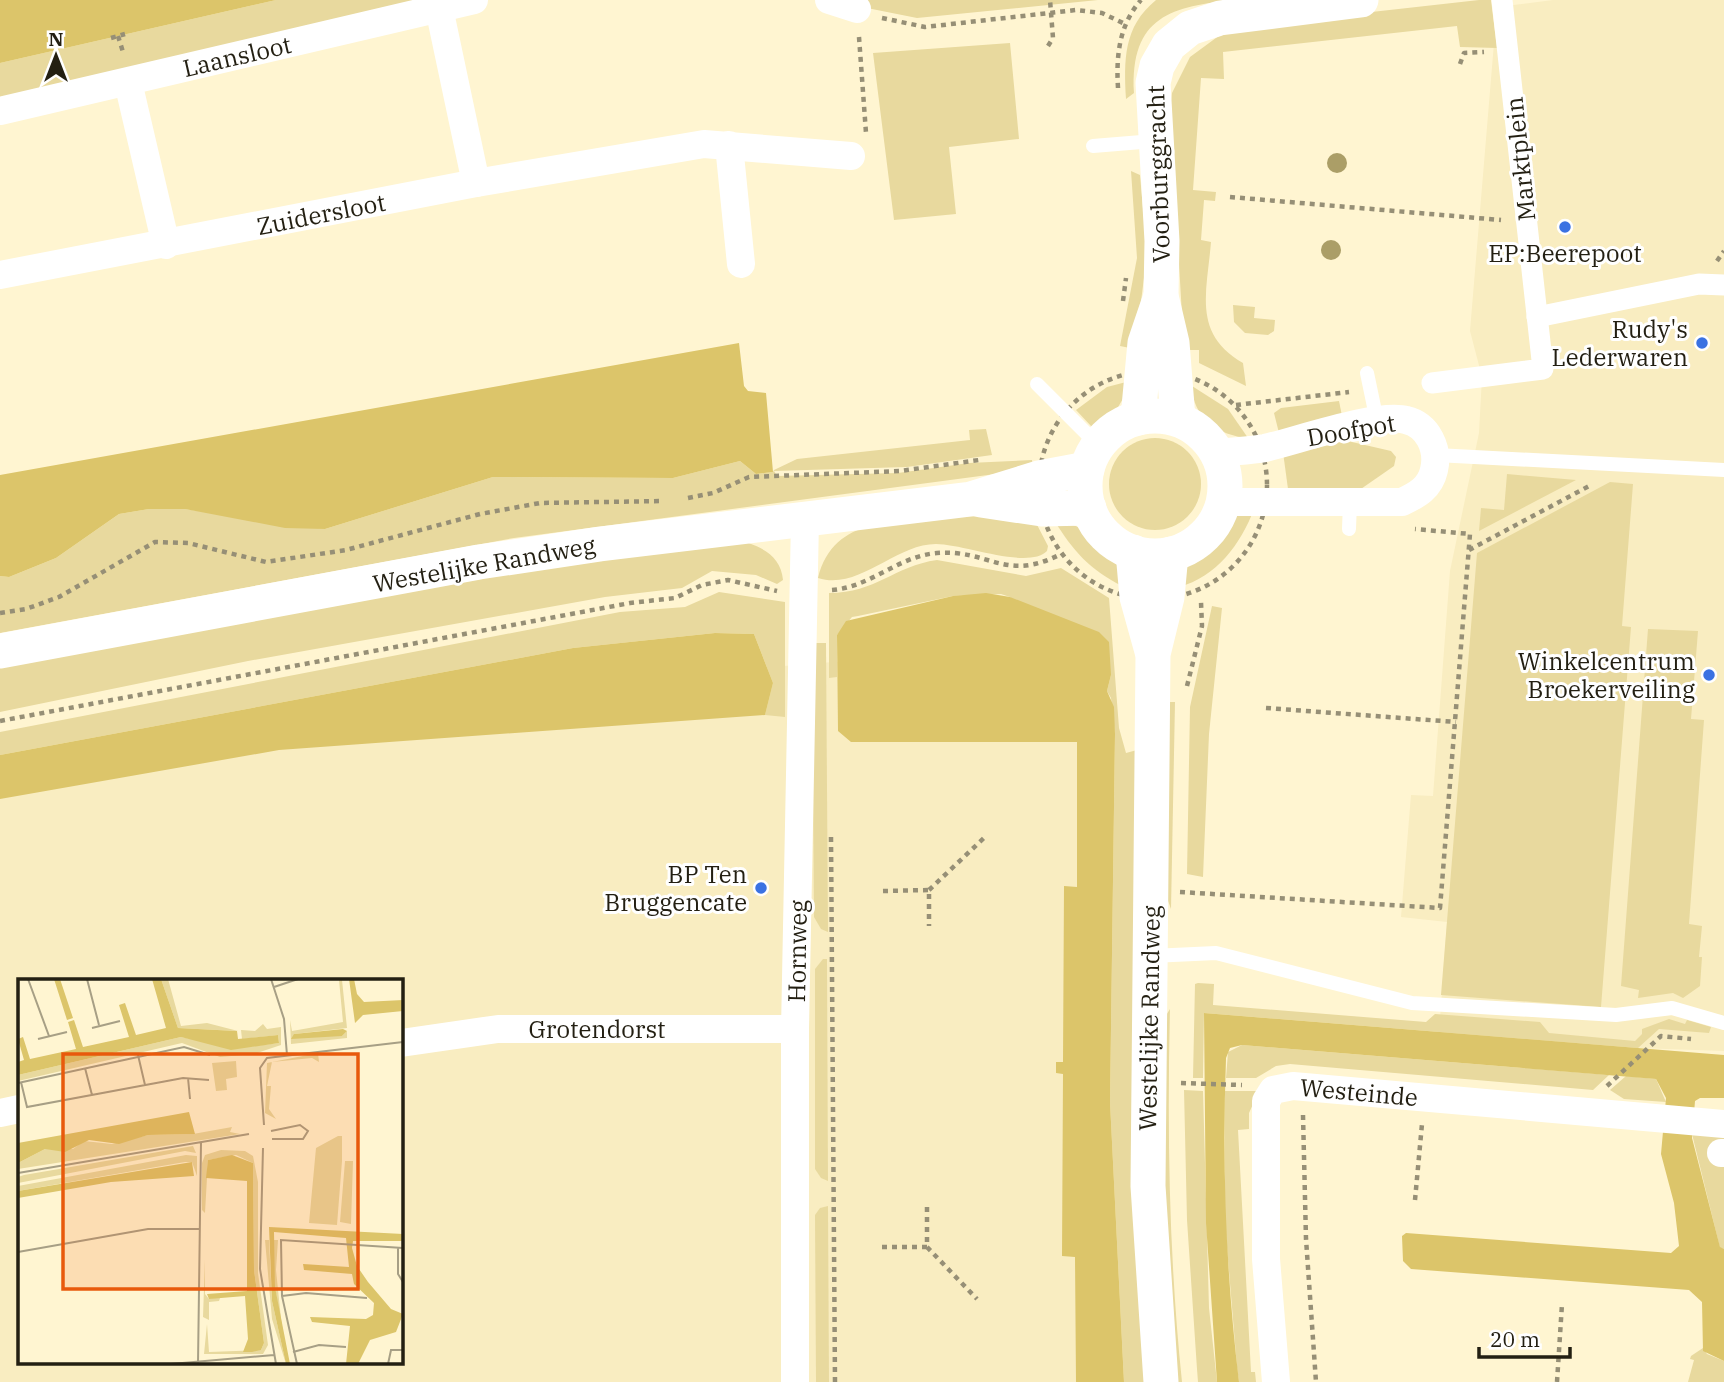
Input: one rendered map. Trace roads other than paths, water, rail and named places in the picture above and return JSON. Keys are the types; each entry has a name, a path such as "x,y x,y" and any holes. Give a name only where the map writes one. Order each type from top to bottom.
{"street":[{"name":"Laansloot","path":"0,111 474,0"},
{"path":"829,0 857,9"},
{"name":"Voorburggracht","path":"1178,419 1172,343 1161,296 1162,241 1154,141 1153,83 1157,66 1169,45 1182,33 1220,18 1311,3 1361,0"},
{"name":"Marktplein","path":"1432,383 1543,369 1502,0"},
{"path":"439,8 477,183"},
{"path":"128,82 166,245"},
{"name":"Zuidersloot","path":"0,275 477,183 704,144 851,156"},
{"path":"729,145 741,264"},
{"path":"1537,317 1699,284 1724,285"},
{"name":"Voorburggracht","path":"1138,418 1145,343 1161,296"},
{"path":"1158,416 1178,419 1207,438 1217,453 1225,486 1223,502 1205,536 1189,547 1171,554 1152,556 1133,552 1105,535 1088,508 1086,495 1093,457 1116,428 1138,418 1158,416"},
{"name":"Doofpot","path":"1217,453 1262,449 1377,421 1404,419 1416,423 1432,442 1436,455"},
{"path":"1223,502 1350,515 1402,502 1415,496 1432,480 1436,455"},
{"name":"Westelijke Randweg","path":"0,651 479,562 600,544 971,499 1039,478 1093,457"},
{"name":"Westelijke Randweg","path":"971,499 1042,509 1088,508"},
{"name":"Hornweg","path":"795,1382 795,1029 805,519"},
{"name":"Westelijke Randweg","path":"1133,552 1137,597 1153,654"},
{"name":"Westelijke Randweg","path":"1161,1382 1148,1186 1153,654 1167,597 1171,554"},
{"name":"Grotendorst","path":"402,1043 498,1029 795,1029"},
{"name":"Westeinde","path":"1276,1382 1266,1259 1266,1101 1273,1090 1282,1087 1305,1087 1718,1124"},
{"path":"0,1113 18,1109"}],"lane":[{"path":"1093,146 1154,141"},
{"path":"1367,373 1377,421"},
{"path":"1037,384 1093,457"},
{"path":"1436,455 1724,470"},
{"path":"1150,956 1216,953 1412,1003 1616,1015 1672,1008 1724,1023"}],"place":[{"name":"EP:Beerepoot","path":"1565,227"},
{"name":"Rudy's Lederwaren","path":"1702,343"},
{"name":"Winkelcentrum Broekerveiling","path":"1709,675"},
{"name":"BP Ten Bruggencate","path":"761,888"}]}
